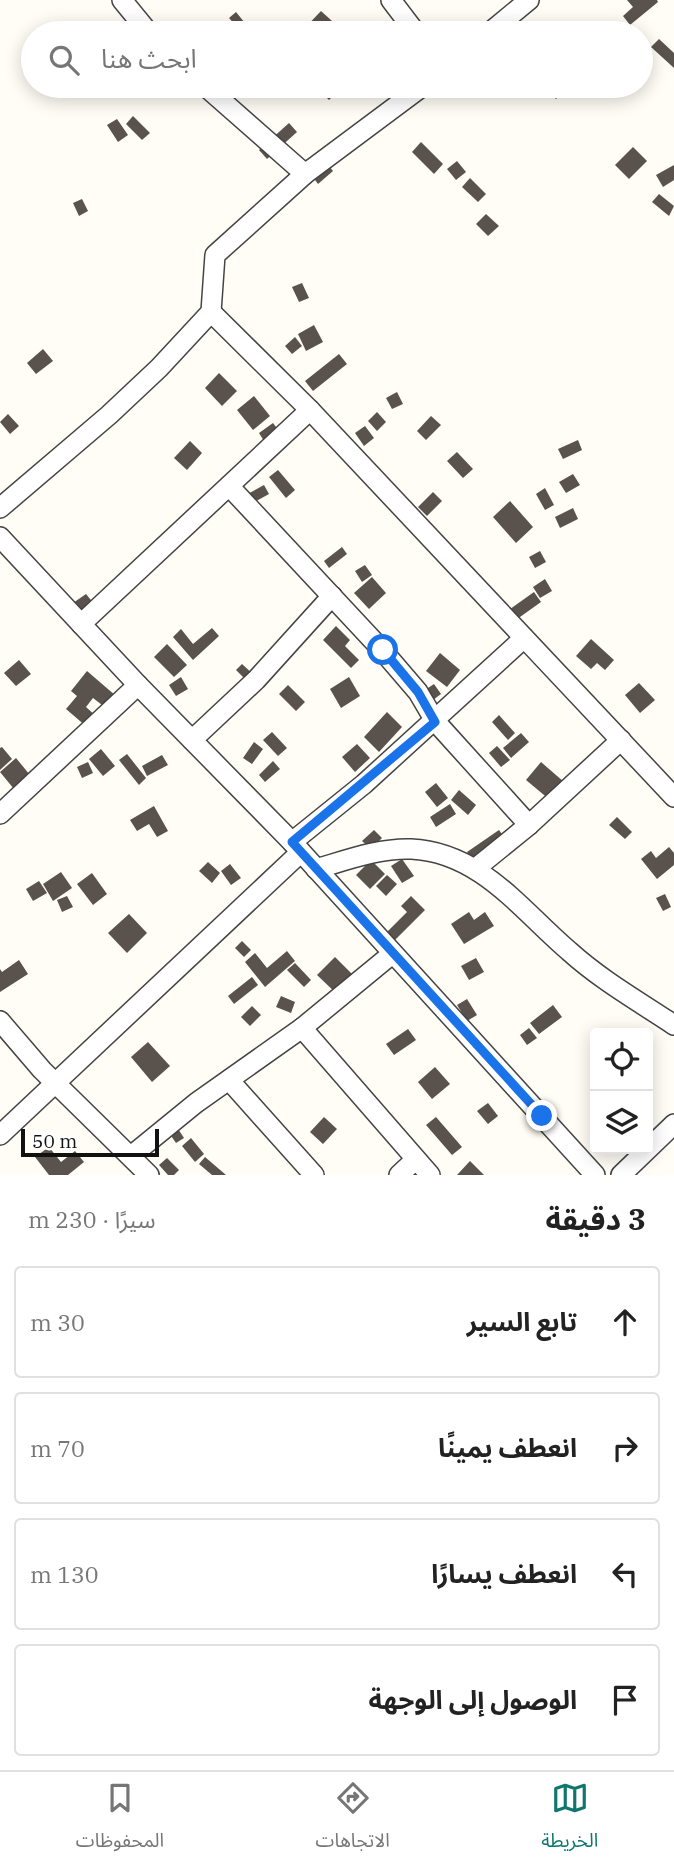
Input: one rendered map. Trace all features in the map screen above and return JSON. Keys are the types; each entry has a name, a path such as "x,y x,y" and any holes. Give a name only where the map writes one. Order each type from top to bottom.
{"street":[{"path":"122,0 139,21"},
{"path":"391,0 407,21"},
{"path":"504,21 529,0"},
{"path":"219,98 305,174"},
{"path":"0,508 109,415 159,368 211,312 215,255 305,174 407,98"},
{"path":"211,312 310,410 674,797"},
{"path":"81,624 310,410"},
{"path":"229,486 418,692 435,722 529,825"},
{"path":"0,537 138,685 297,847 595,1175"},
{"path":"192,740 256,680 332,596"},
{"path":"0,1135 297,847 524,639"},
{"path":"0,814 138,685"},
{"path":"476,869 529,825 621,740"},
{"path":"316,869 373,853 411,849 444,856 476,869 602,979 674,1025"},
{"path":"131,1156 229,1080 302,1028 392,954"},
{"path":"0,1021 56,1083 149,1175"},
{"path":"302,1028 414,1161 430,1175"},
{"path":"229,1080 314,1175"},
{"path":"621,1175 674,1124"},
{"path":"399,1175 414,1161"}],"building":[{"path":"627,0 658,2 635,21 627,21 623,16 633,7"},
{"path":"321,11 332,21 312,21"},
{"path":"236,12 243,21 232,21 229,18"},
{"path":"659,39 674,53 674,68 653,49"},
{"path":"133,116 150,133 142,140 126,124"},
{"path":"117,119 128,135 118,142 107,125"},
{"path":"289,123 297,132 267,159 259,150"},
{"path":"421,142 443,164 434,174 412,152"},
{"path":"633,147 647,161 629,179 615,165"},
{"path":"325,161 333,171 318,184 310,173"},
{"path":"457,161 466,172 456,180 447,169"},
{"path":"674,165 674,180 663,187 656,175"},
{"path":"470,178 486,194 478,202 462,187"},
{"path":"659,194 674,206 669,216 652,202"},
{"path":"82,199 88,211 79,216 73,203"},
{"path":"486,214 499,226 488,236 476,224"},
{"path":"302,283 309,298 299,302 292,287"},
{"path":"314,325 323,342 306,351 298,334"},
{"path":"295,337 302,346 292,354 285,346"},
{"path":"43,349 53,361 36,374 27,363"},
{"path":"339,354 347,364 313,391 305,381"},
{"path":"219,373 237,391 222,406 205,388"},
{"path":"397,392 403,404 392,409 386,398"},
{"path":"254,396 270,416 253,430 237,410"},
{"path":"377,412 386,422 377,431 368,421"},
{"path":"8,414 19,426 10,434 0,422"},
{"path":"431,416 441,425 426,440 417,431"},
{"path":"273,423 279,431 264,441 259,433"},
{"path":"365,426 374,438 364,446 355,433"},
{"path":"578,440 582,450 563,459 558,449"},
{"path":"190,441 202,453 187,470 174,458"},
{"path":"457,452 473,469 463,478 447,461"},
{"path":"278,470 295,490 286,498 269,477"},
{"path":"573,474 580,485 566,493 559,482"},
{"path":"264,485 269,494 251,504 246,495"},
{"path":"545,488 554,505 545,510 536,494"},
{"path":"433,492 442,501 427,516 418,507"},
{"path":"510,501 533,527 516,543 493,517"},
{"path":"573,508 578,519 560,528 555,517"},
{"path":"342,547 347,554 329,568 324,561"},
{"path":"540,551 546,562 535,568 529,557"},
{"path":"365,565 372,575 362,582 355,571"},
{"path":"372,577 386,593 369,609 354,593"},
{"path":"545,579 552,591 540,598 533,587"},
{"path":"534,592 541,602 513,622 506,612"},
{"path":"86,594 95,605 82,615 73,603"},
{"path":"336,626 350,640 345,646 359,660 351,668 323,640"},
{"path":"212,628 219,636 193,660 173,637 181,629 193,644"},
{"path":"591,639 614,660 605,670 597,663 591,669 576,656"},
{"path":"167,644 187,665 174,677 154,657"},
{"path":"440,653 460,670 447,687 426,671"},
{"path":"19,660 31,674 16,686 4,673"},
{"path":"242,664 255,676 249,683 236,670"},
{"path":"87,671 116,696 106,708 93,698 86,707 96,716 87,727 66,709 77,696 71,691"},
{"path":"181,677 188,689 176,696 169,685"},
{"path":"349,677 360,696 341,708 330,689"},
{"path":"639,683 655,700 640,713 625,695"},
{"path":"434,684 441,694 433,700 425,690"},
{"path":"288,685 305,702 296,711 279,694"},
{"path":"387,712 402,727 379,752 364,737"},
{"path":"499,715 515,733 508,740 492,722"},
{"path":"272,732 287,748 278,756 263,740"},
{"path":"521,733 529,742 511,758 503,748"},
{"path":"254,742 263,749 252,764 243,758"},
{"path":"357,744 370,758 355,772 342,757"},
{"path":"497,746 510,760 501,767 489,753"},
{"path":"0,748 12,759 0,770"},
{"path":"101,749 115,766 103,776 89,759"},
{"path":"127,754 146,778 139,785 119,760"},
{"path":"162,755 168,765 147,776 142,766"},
{"path":"16,758 30,775 14,789 0,772"},
{"path":"273,761 280,769 265,782 259,775"},
{"path":"88,762 93,773 82,778 77,767"},
{"path":"541,762 564,782 550,800 526,780"},
{"path":"436,783 448,798 437,807 425,792"},
{"path":"459,790 476,805 468,815 451,800"},
{"path":"450,804 456,814 436,827 430,817"},
{"path":"154,806 168,831 157,837 149,824 137,831 130,820"},
{"path":"617,817 632,832 625,839 609,825"},
{"path":"374,830 382,838 371,849 362,841"},
{"path":"499,830 507,841 474,863 467,852"},
{"path":"669,847 674,853 674,865 657,879 641,859 651,851 656,858"},
{"path":"402,859 414,876 402,883 391,866"},
{"path":"371,860 385,874 370,889 356,875"},
{"path":"208,862 220,873 212,883 199,871"},
{"path":"230,864 241,878 231,885 221,871"},
{"path":"61,872 72,888 53,901 43,884"},
{"path":"92,873 107,894 93,905 77,884"},
{"path":"387,875 397,884 386,896 376,886"},
{"path":"39,881 47,893 33,901 26,889"},
{"path":"665,894 671,907 663,911 656,898"},
{"path":"67,896 73,907 62,912 57,900"},
{"path":"411,896 425,910 395,940 387,932 407,912 401,906"},
{"path":"469,912 474,920 485,912 494,926 464,944 451,924"},
{"path":"129,914 147,933 127,953 108,933"},
{"path":"242,941 251,950 244,957 235,948"},
{"path":"287,951 295,961 265,987 245,962 255,953 267,968"},
{"path":"335,957 356,978 339,996 317,975"},
{"path":"476,958 484,972 469,980 461,966"},
{"path":"19,960 28,974 0,992 0,969 2,972"},
{"path":"295,963 311,980 304,987 287,970"},
{"path":"252,977 258,985 234,1004 228,996"},
{"path":"281,996 295,1002 291,1013 276,1007"},
{"path":"467,999 477,1015 467,1021 457,1005"},
{"path":"553,1005 562,1017 539,1034 530,1023"},
{"path":"252,1006 261,1015 250,1026 241,1017"},
{"path":"529,1028 537,1038 527,1045 520,1035"},
{"path":"408,1029 416,1040 394,1055 386,1044"},
{"path":"148,1042 170,1066 152,1082 131,1057"},
{"path":"435,1067 450,1084 432,1099 418,1082"},
{"path":"488,1103 498,1116 488,1124 477,1111"},
{"path":"324,1117 337,1129 323,1144 310,1132"},
{"path":"436,1117 462,1147 452,1155 426,1125"},
{"path":"171,1118 184,1138 176,1143 163,1124"},
{"path":"191,1138 204,1154 195,1162 182,1146"},
{"path":"49,1147 61,1162 75,1151 84,1162 68,1175 49,1175 35,1157"},
{"path":"205,1157 226,1175 212,1175 199,1164"},
{"path":"167,1158 179,1170 174,1175 168,1175 159,1165"},
{"path":"470,1161 484,1175 457,1175"}],"route":[{"path":"383,650 426,703 435,722 292,842 542,1116"}]}
